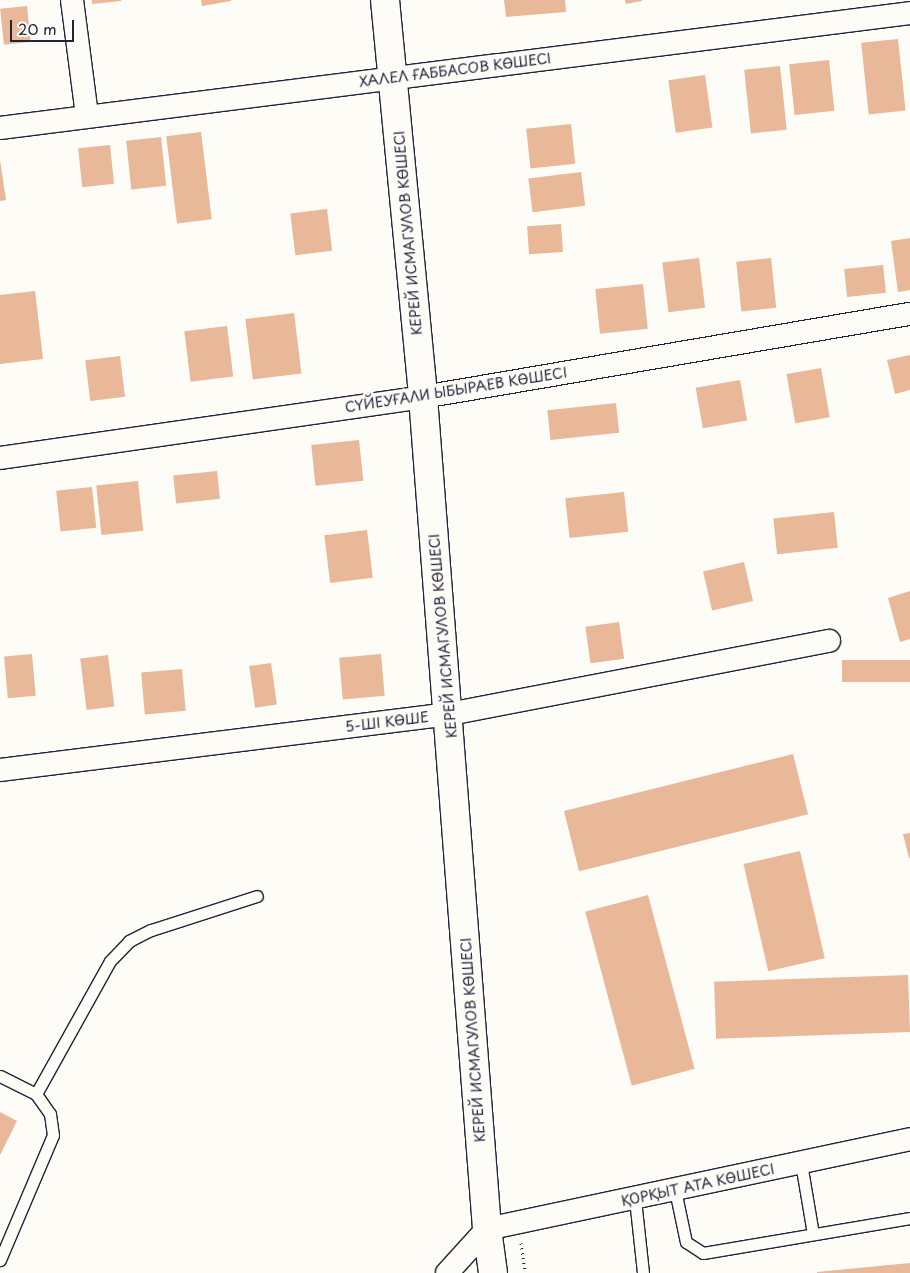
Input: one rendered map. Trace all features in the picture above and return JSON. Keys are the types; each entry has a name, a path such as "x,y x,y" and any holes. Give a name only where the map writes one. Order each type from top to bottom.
{"street":[{"path":"72,0 87,116"},
{"name":"КЕРЕЙ ИСМАГУЛОВ КӨШЕСІ","path":"385,0 423,396 449,714 487,1229 493,1273"},
{"name":"ХАЛЕЛ ҒАББАСОВ КӨШЕСІ","path":"0,128 910,13"},
{"name":"СҮЙЕУҒАЛИ ЫБЫРАЕВ КӨШЕСI","path":"0,458 423,396 910,314"},
{"name":"5-ШI КӨШЕ","path":"0,770 449,714 829,641"},
{"name":"ҚОРҚЫТ АТА КӨШЕСI","path":"487,1229 910,1139"},
{"path":"447,1273 487,1229"}],"lane":[{"path":"36,1094 110,961 130,941 151,930 257,896"},
{"path":"0,1076 36,1094 50,1114 53,1135 0,1260"},
{"path":"801,1163 813,1234"},
{"path":"675,1190 686,1242 703,1252 910,1218"},
{"path":"635,1199 643,1273"}],"path":[{"path":"519,1222 525,1273"}],"building":[{"path":"92,0 121,0 121,1 92,4"},
{"path":"201,0 231,0 231,1 202,6"},
{"path":"504,0 565,0 566,12 506,17"},
{"path":"625,0 642,0 642,1 626,4"},
{"path":"27,6 31,42 4,45 0,9"},
{"path":"898,39 906,111 869,114 861,43"},
{"path":"829,60 834,111 795,115 789,64"},
{"path":"780,66 787,130 751,133 744,70"},
{"path":"705,75 712,127 676,133 668,80"},
{"path":"571,124 575,164 530,168 526,129"},
{"path":"201,132 212,219 177,224 166,136"},
{"path":"161,137 166,186 131,189 126,141"},
{"path":"110,145 114,184 82,187 78,148"},
{"path":"0,160 6,200 0,201"},
{"path":"581,172 585,206 533,212 528,178"},
{"path":"327,209 332,251 295,255 290,214"},
{"path":"561,224 563,252 529,254 527,226"},
{"path":"910,238 910,290 898,292 891,241"},
{"path":"699,258 705,308 668,312 662,263"},
{"path":"771,258 776,308 741,311 736,262"},
{"path":"883,265 886,293 847,297 844,269"},
{"path":"643,284 648,329 600,334 595,289"},
{"path":"35,291 43,359 0,364 0,295"},
{"path":"294,313 301,374 253,380 245,319"},
{"path":"227,326 233,377 191,382 184,331"},
{"path":"910,355 910,390 895,394 887,360"},
{"path":"120,356 125,397 90,401 85,360"},
{"path":"821,368 830,417 795,423 787,374"},
{"path":"740,380 747,420 703,428 696,388"},
{"path":"616,403 619,433 551,440 547,410"},
{"path":"359,440 363,481 316,486 311,445"},
{"path":"217,471 220,499 176,503 173,476"},
{"path":"138,481 143,531 101,535 96,485"},
{"path":"92,487 96,528 60,532 56,491"},
{"path":"624,492 628,532 570,538 565,498"},
{"path":"834,512 838,548 777,554 773,518"},
{"path":"367,530 373,578 330,583 324,535"},
{"path":"744,562 753,601 712,610 703,571"},
{"path":"910,591 910,639 900,642 888,598"},
{"path":"619,622 624,659 590,663 585,627"},
{"path":"32,654 36,696 8,698 4,656"},
{"path":"381,654 385,696 343,700 339,658"},
{"path":"108,655 114,707 87,710 80,658"},
{"path":"842,660 910,660 910,682 842,682"},
{"path":"271,663 277,705 255,708 249,666"},
{"path":"182,669 186,711 145,714 141,673"},
{"path":"793,754 808,814 579,871 564,811"},
{"path":"910,833 910,858 909,858 903,834"},
{"path":"800,851 825,958 768,971 743,864"},
{"path":"648,895 695,1069 632,1086 585,912"},
{"path":"908,975 910,1032 716,1039 714,982"},
{"path":"0,1112 17,1121 0,1155"},
{"path":"910,1263 910,1273 817,1273 817,1272"}]}
